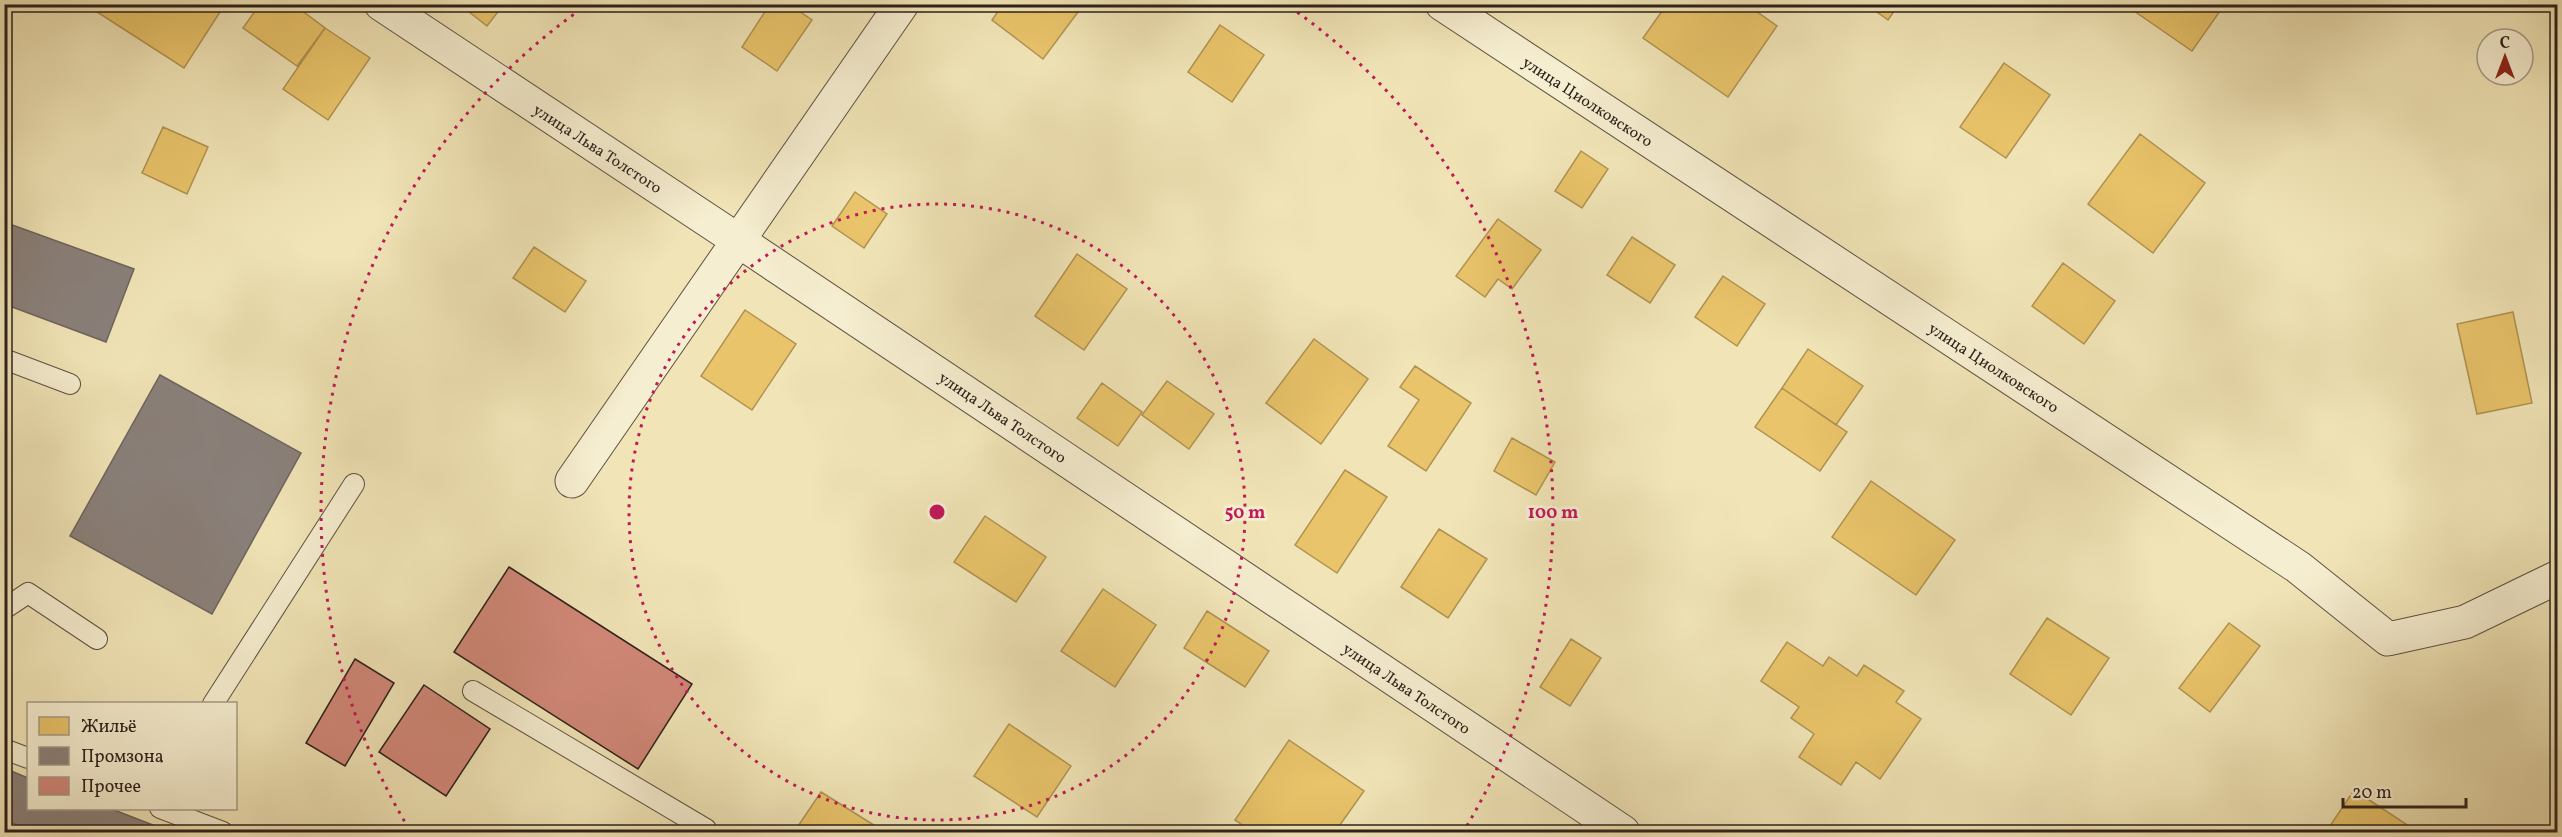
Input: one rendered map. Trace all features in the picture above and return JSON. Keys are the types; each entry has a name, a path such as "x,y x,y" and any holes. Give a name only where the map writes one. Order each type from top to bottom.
{"street":[{"name":"улица Льва Толстого","path":"381,4 1623,832"},
{"path":"572,481 902,4"},
{"name":"улица Циолковского","path":"1442,4 2298,567 2388,639 2465,622 2558,577"}],"lane":[{"path":"4,359 70,384"},
{"path":"214,702 354,484"},
{"path":"4,609 28,593 97,639"},
{"path":"473,691 706,829 704,832"},
{"path":"4,749 27,758"},
{"path":"165,810 223,832"}],"building: Жильё":[{"path":"101,4 216,4 222,9 184,68 97,12"},
{"path":"260,4 293,4 325,28 297,66 243,28"},
{"path":"459,4 504,4 487,26"},
{"path":"770,4 789,4 812,20 777,71 742,47"},
{"path":"1003,4 1084,4 1043,59 992,20"},
{"path":"1667,4 1746,4 1777,26 1728,97 1643,38"},
{"path":"1866,4 1899,4 1888,20"},
{"path":"2124,4 2225,4 2192,51"},
{"path":"1220,25 1264,55 1232,102 1188,72"},
{"path":"325,28 370,58 328,120 283,89"},
{"path":"2004,63 2050,95 2006,158 1960,127"},
{"path":"163,127 208,147 187,194 142,173"},
{"path":"2140,134 2205,183 2153,253 2088,204"},
{"path":"1581,151 1608,169 1582,208 1555,191"},
{"path":"855,192 887,214 864,248 832,226"},
{"path":"1498,219 1541,250 1512,289 1498,279 1485,297 1456,276"},
{"path":"1632,237 1675,265 1650,303 1607,275"},
{"path":"534,247 586,281 565,312 513,278"},
{"path":"1077,254 1127,289 1084,350 1035,316"},
{"path":"2063,263 2115,301 2084,344 2032,306"},
{"path":"1723,276 1765,304 1737,346 1695,317"},
{"path":"745,310 796,344 752,410 701,376"},
{"path":"2513,312 2532,403 2477,414 2457,324"},
{"path":"1314,339 1368,379 1321,444 1266,403"},
{"path":"1808,349 1863,386 1836,425 1782,388"},
{"path":"1415,366 1471,403 1426,471 1388,446 1419,400 1400,387"},
{"path":"1167,381 1214,414 1189,449 1142,415"},
{"path":"1102,383 1142,412 1118,446 1077,418"},
{"path":"1782,388 1847,432 1820,471 1755,427"},
{"path":"1512,438 1555,462 1536,495 1494,471"},
{"path":"1345,470 1387,497 1337,573 1295,545"},
{"path":"1871,481 1955,540 1916,595 1832,537"},
{"path":"985,516 1046,557 1016,602 954,562"},
{"path":"1439,529 1487,559 1448,618 1401,587"},
{"path":"1103,589 1156,625 1115,687 1061,651"},
{"path":"1207,611 1269,651 1245,687 1184,648"},
{"path":"2047,618 2109,658 2071,715 2010,674"},
{"path":"2229,623 2260,646 2210,712 2179,688"},
{"path":"1571,639 1601,658 1570,706 1540,687"},
{"path":"1787,642 1823,666 1829,657 1857,676 1864,665 1904,691 1896,702 1921,719 1880,779 1856,762 1841,785 1799,757 1814,734 1791,718 1799,707 1761,681"},
{"path":"1009,724 1071,766 1037,817 974,776"},
{"path":"1289,740 1364,791 1335,832 1253,832 1235,820"},
{"path":"2354,790 2418,832 2326,832"},
{"path":"821,792 885,832 794,832"}],"building: Промзона":[{"path":"4,222 134,269 106,342 4,304"},
{"path":"160,375 301,453 212,614 70,536"},
{"path":"4,768 27,778 27,810 114,810 171,832 38,832 4,820"}],"building: Прочее":[{"path":"509,567 692,684 638,769 454,652"},
{"path":"355,659 394,683 345,766 306,743"},
{"path":"424,685 490,729 446,796 379,752"}]}
